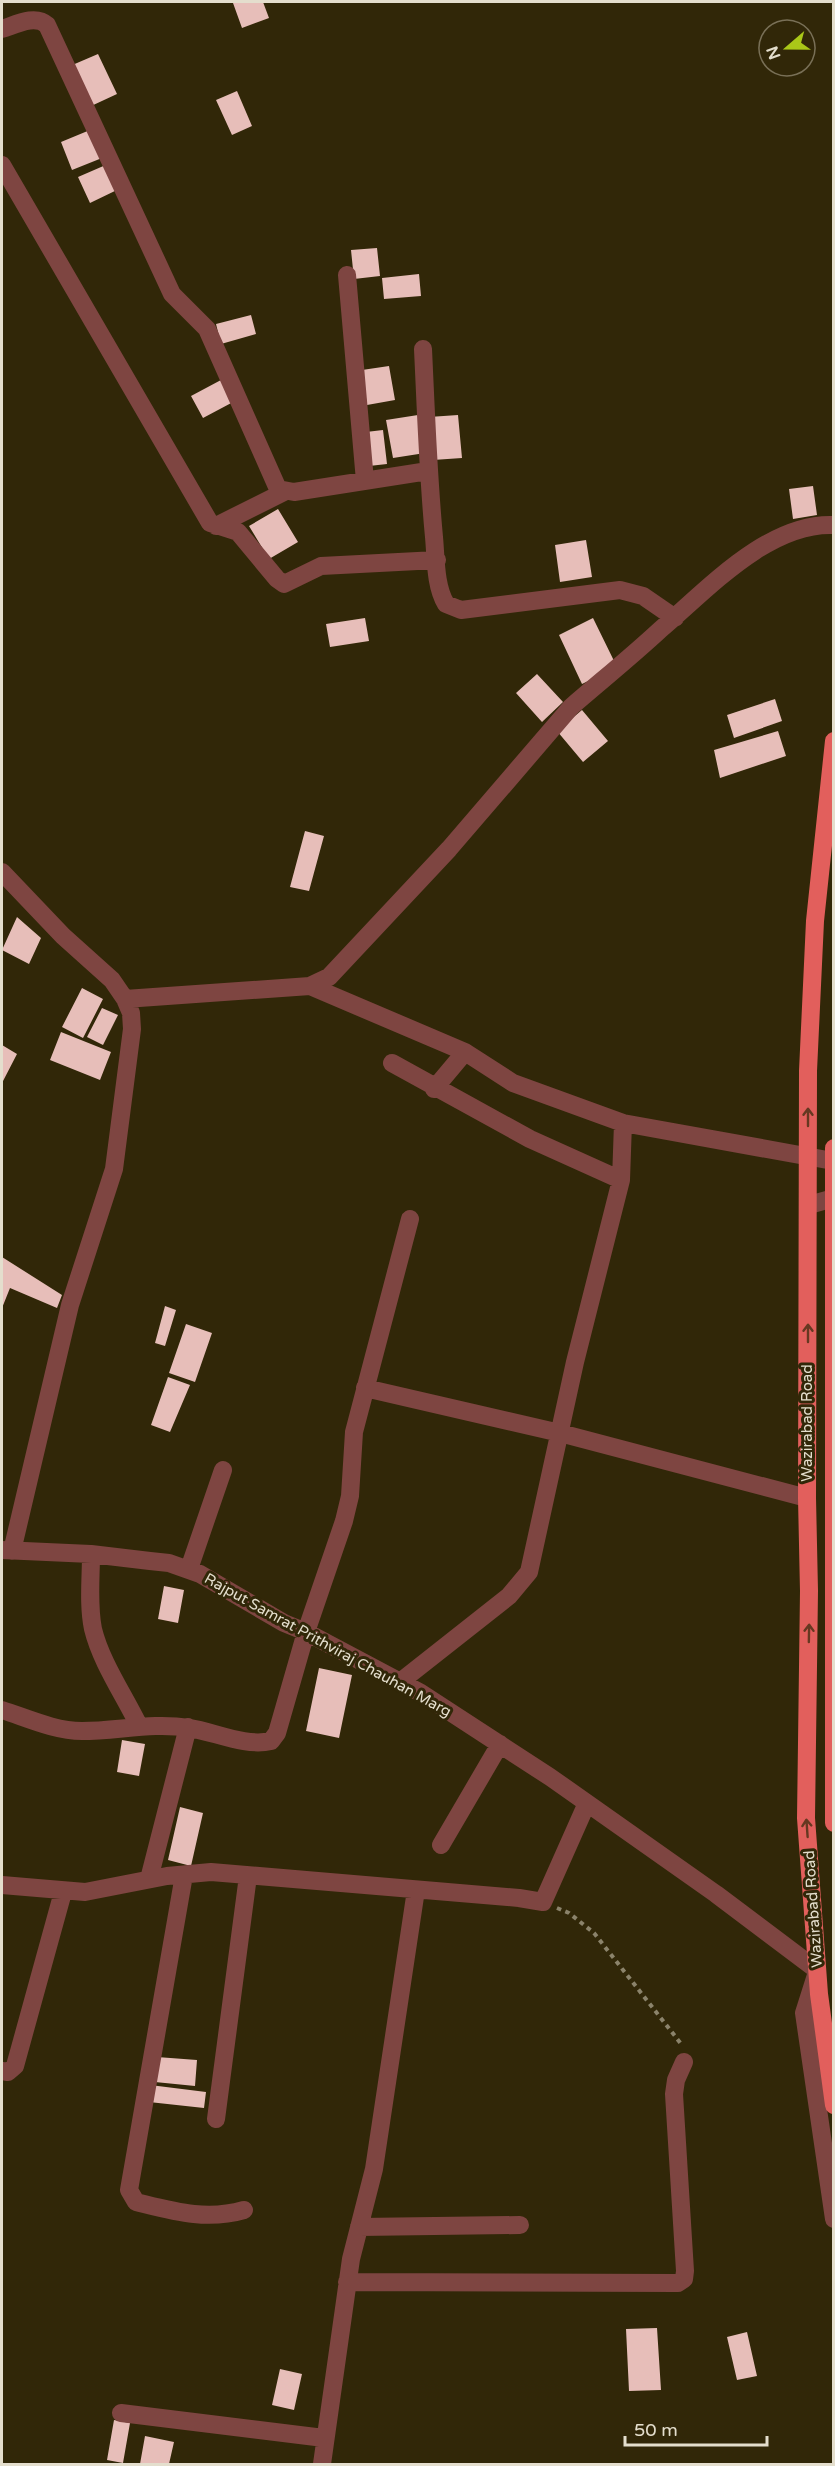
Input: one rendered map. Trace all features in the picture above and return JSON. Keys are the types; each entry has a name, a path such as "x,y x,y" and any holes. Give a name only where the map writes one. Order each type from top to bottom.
{"highway":[{"name":"Wazirabad Road","path":"834,741 815,921 808,1071 807,1498 809,1591 806,1818 825,1968 834,2105"},
{"name":"Wazirabad Road","path":"834,1148 834,1823"}],"street":[{"path":"2,29 32,20 44,22 47,25 168,286 178,302 192,311 207,330 274,482 278,489 284,492"},
{"path":"2,165 207,520 216,526 230,527 238,532 277,579 284,584 321,566 437,560"},
{"path":"347,275 365,481"},
{"path":"423,349 428,471 443,599 452,608 461,610 620,590 643,596 675,618"},
{"path":"216,526 284,492 428,471"},
{"path":"125,999 310,986 329,977 449,849 571,707 675,618 713,582 769,544 803,529 834,525"},
{"path":"2,872 63,936 112,980 125,999 132,1029 114,1168 68,1315 7,1551"},
{"path":"310,986 465,1053 513,1083 623,1123 833,1161"},
{"path":"434,1089 465,1053"},
{"path":"392,1064 434,1089 530,1139 621,1180"},
{"path":"400,1682 509,1596 522,1583 533,1556 621,1180 623,1123"},
{"path":"809,1205 833,1198"},
{"path":"2,1710 50,1725 82,1731 139,1726 188,1727 254,1742 271,1741 277,1733 306,1632 350,1496 354,1432 410,1219"},
{"path":"365,1388 560,1433 807,1498"},
{"path":"189,1569 222,1470"},
{"name":"Rajput Samrat Prithviraj Chauhan Marg","path":"7,1551 91,1554 168,1563 189,1569 284,1623 306,1632 400,1682 500,1744 825,1968"},
{"path":"91,1554 93,1629 98,1644 139,1726"},
{"path":"149,1879 188,1727"},
{"path":"441,1845 500,1744"},
{"path":"2,1885 63,1892 100,1891 149,1879 211,1872 519,1898 543,1902 587,1803"},
{"path":"184,1875 129,2190 136,2202 199,2216 224,2216 244,2210"},
{"path":"216,2119 248,1876"},
{"path":"321,2464 348,2282 374,2169 416,1890"},
{"path":"2,2071 8,2072 15,2066 63,1892"},
{"path":"825,1968 804,2013 834,2219"},
{"path":"348,2282 678,2283 684,2279 685,2271 674,2094 676,2080 684,2062"},
{"path":"359,2227 520,2225"},
{"path":"121,2413 324,2438"}],"path":[{"path":"543,1902 569,1913 594,1933 677,2037 683,2051 684,2062"}],"building":[{"path":"263,2 269,18 242,28 233,3"},
{"path":"98,54 117,94 89,107 70,66"},
{"path":"237,91 252,126 232,135 216,100"},
{"path":"90,130 102,158 72,170 61,142"},
{"path":"108,164 119,189 90,203 78,177"},
{"path":"377,248 380,276 354,279 351,250"},
{"path":"419,274 421,296 384,299 382,278"},
{"path":"251,315 256,334 221,344 216,324"},
{"path":"389,366 395,400 367,405 362,370"},
{"path":"221,380 235,401 203,418 191,396"},
{"path":"418,415 425,453 393,458 386,420"},
{"path":"458,415 462,458 433,460 429,417"},
{"path":"383,430 387,464 369,466 366,432"},
{"path":"813,486 817,515 793,519 789,489"},
{"path":"278,509 298,542 269,559 249,526"},
{"path":"586,540 592,577 560,582 555,545"},
{"path":"365,618 369,641 330,647 326,624"},
{"path":"593,618 617,667 582,684 559,635"},
{"path":"537,674 563,702 542,722 516,693"},
{"path":"775,699 782,721 734,738 727,715"},
{"path":"582,710 608,741 583,762 557,731"},
{"path":"778,731 786,756 720,778 714,750"},
{"path":"305,831 324,836 309,891 290,887"},
{"path":"17,917 41,938 29,964 2,950"},
{"path":"82,988 103,999 83,1038 62,1027"},
{"path":"102,1008 118,1015 103,1045 87,1037"},
{"path":"61,1032 111,1052 100,1080 50,1060"},
{"path":"2,1045 17,1054 2,1083"},
{"path":"2,1257 62,1295 57,1308 10,1288 2,1308"},
{"path":"165,1306 176,1310 165,1346 155,1343"},
{"path":"186,1324 212,1333 195,1382 169,1373"},
{"path":"168,1377 190,1385 170,1432 151,1425"},
{"path":"164,1586 184,1590 178,1623 158,1619"},
{"path":"319,1668 352,1675 339,1738 306,1731"},
{"path":"122,1740 145,1744 139,1776 117,1772"},
{"path":"180,1807 203,1813 191,1866 168,1860"},
{"path":"157,2057 197,2060 195,2086 155,2082"},
{"path":"150,2085 206,2092 204,2108 149,2102"},
{"path":"657,2328 661,2390 629,2391 626,2329"},
{"path":"747,2332 757,2376 737,2380 727,2337"},
{"path":"280,2369 302,2374 294,2410 272,2405"},
{"path":"114,2420 130,2423 123,2463 107,2460"},
{"path":"145,2436 174,2442 169,2464 140,2464"}]}
